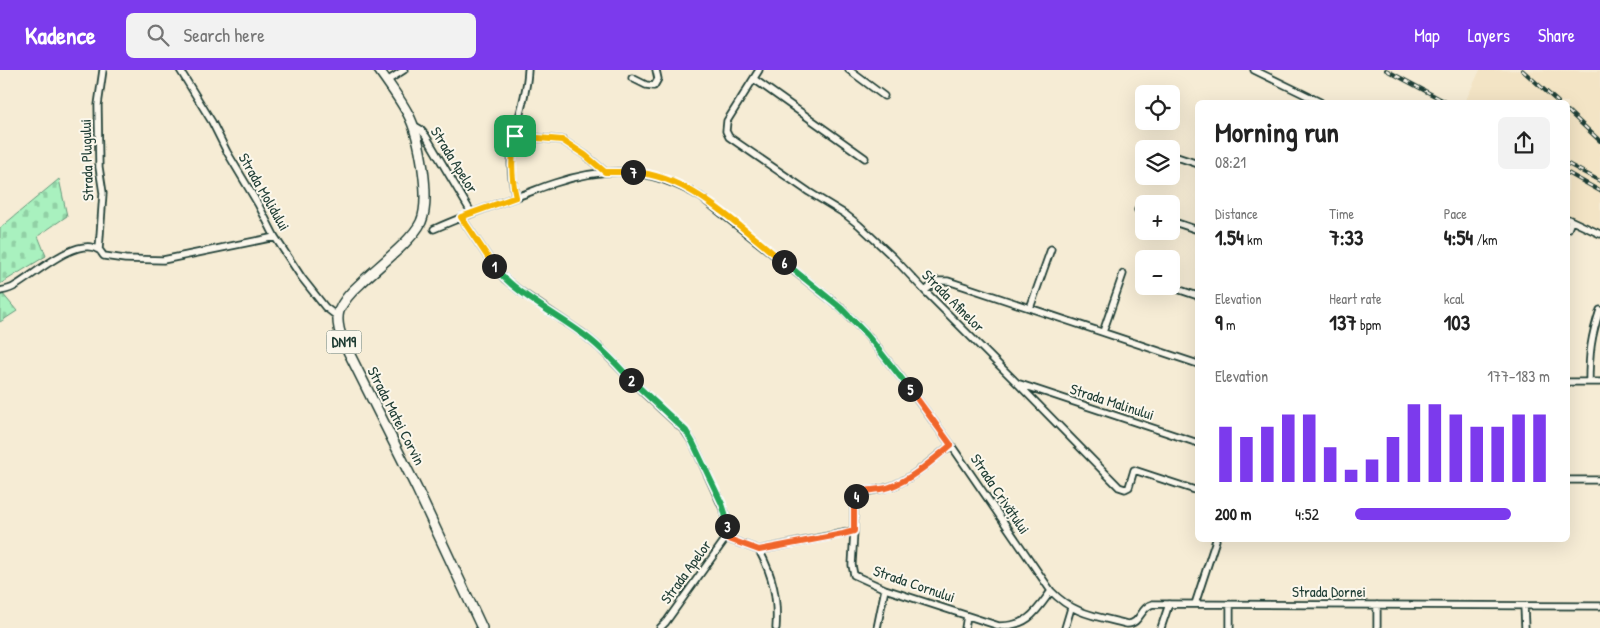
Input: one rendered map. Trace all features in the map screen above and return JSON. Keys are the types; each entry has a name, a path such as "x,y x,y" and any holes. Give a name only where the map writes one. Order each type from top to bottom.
{"main road":[{"name":"DN19","path":"338,317 340,310 354,289 410,238 421,223 424,212 425,184 417,139 408,115 378,70"},
{"name":"Strada Matei Corvin","path":"338,317 343,341 417,489 482,628"}],"street":[{"name":"Strada Plugului","path":"99,250 103,193 99,167 98,105 103,70"},
{"name":"Strada Molidului","path":"180,70 212,122 275,237 302,278 325,307 338,317"},
{"path":"387,81 404,70"},
{"path":"516,197 512,183 511,166 515,136 526,94 528,70"},
{"path":"632,78 646,85 654,86 658,79 656,70"},
{"name":"Strada Afinelor","path":"759,70 727,121 726,131 729,137 852,219 893,257 1119,487 1125,489 1129,487 1134,470 1195,490"},
{"path":"849,70 884,96"},
{"path":"1254,70 1316,100"},
{"path":"754,79 865,158"},
{"name":"Strada Apelor","path":"412,125 420,129 426,136 471,212"},
{"path":"515,136 562,140 585,155 605,172"},
{"path":"1180,158 1195,163"},
{"name":"Strada Crivățului","path":"434,229 471,212 555,183 592,173 636,172 654,175 701,197 841,308 867,335 951,445 1051,592 1070,608"},
{"name":"Strada Apelor","path":"461,217 505,279 582,333 600,348 646,395 686,431 693,443 722,504 727,524 726,538 660,628"},
{"path":"1570,220 1600,234"},
{"path":"1180,224 1195,229"},
{"path":"0,291 14,287 54,259 85,246 99,250 104,256 126,259 163,260 275,237"},
{"path":"1030,308 1051,249"},
{"path":"1103,332 1123,274"},
{"path":"925,291 937,281 948,281 1195,363"},
{"path":"1180,290 1195,295"},
{"path":"1589,382 1589,358 1592,335 1600,310"},
{"path":"1570,382 1600,382"},
{"name":"Strada Malinului","path":"1018,384 1195,442"},
{"name":"Strada Cornului","path":"951,445 896,484 887,488 858,494 854,503 852,565 854,575 886,589 999,626 1010,626 1023,622 1051,592"},
{"path":"1570,480 1600,480"},
{"path":"726,538 759,550 854,531"},
{"path":"1195,604 1215,542"},
{"path":"759,550 768,567 774,586 777,612 776,628"},
{"path":"878,628 886,589"},
{"path":"1161,628 1169,604"},
{"name":"Strada Dornei","path":"1070,608 1082,613 1133,624 1138,620 1145,607 1169,604 1600,606"},
{"path":"1230,604 1230,628"},
{"path":"1377,605 1377,628"},
{"path":"1524,606 1525,628"},
{"path":"1066,628 1070,608"},
{"path":"965,628 967,616"}],"shaded area":[{"path":"1480,70 1600,71 1600,240 1570,224 1570,100 1466,100"}],"green space":[{"path":"59,179 67,216 38,236 46,256 0,284 0,228"},
{"path":"0,293 17,311 0,322"}],"railway":[{"path":"1386,70 1442,100"},
{"path":"1522,70 1556,100"},
{"path":"1570,113 1600,141"},
{"path":"1570,165 1600,181"},
{"path":"1570,174 1600,191"}],"route":[{"path":"515,136 562,140 585,155 605,172 636,172 654,175 683,187 718,209 841,308 867,335 951,445 904,480 887,488 858,494 854,503 854,531 759,550 726,538 727,524 722,504 686,431 646,395 600,348 582,333 505,279 461,217 516,197 512,183 511,166 515,136"}]}
